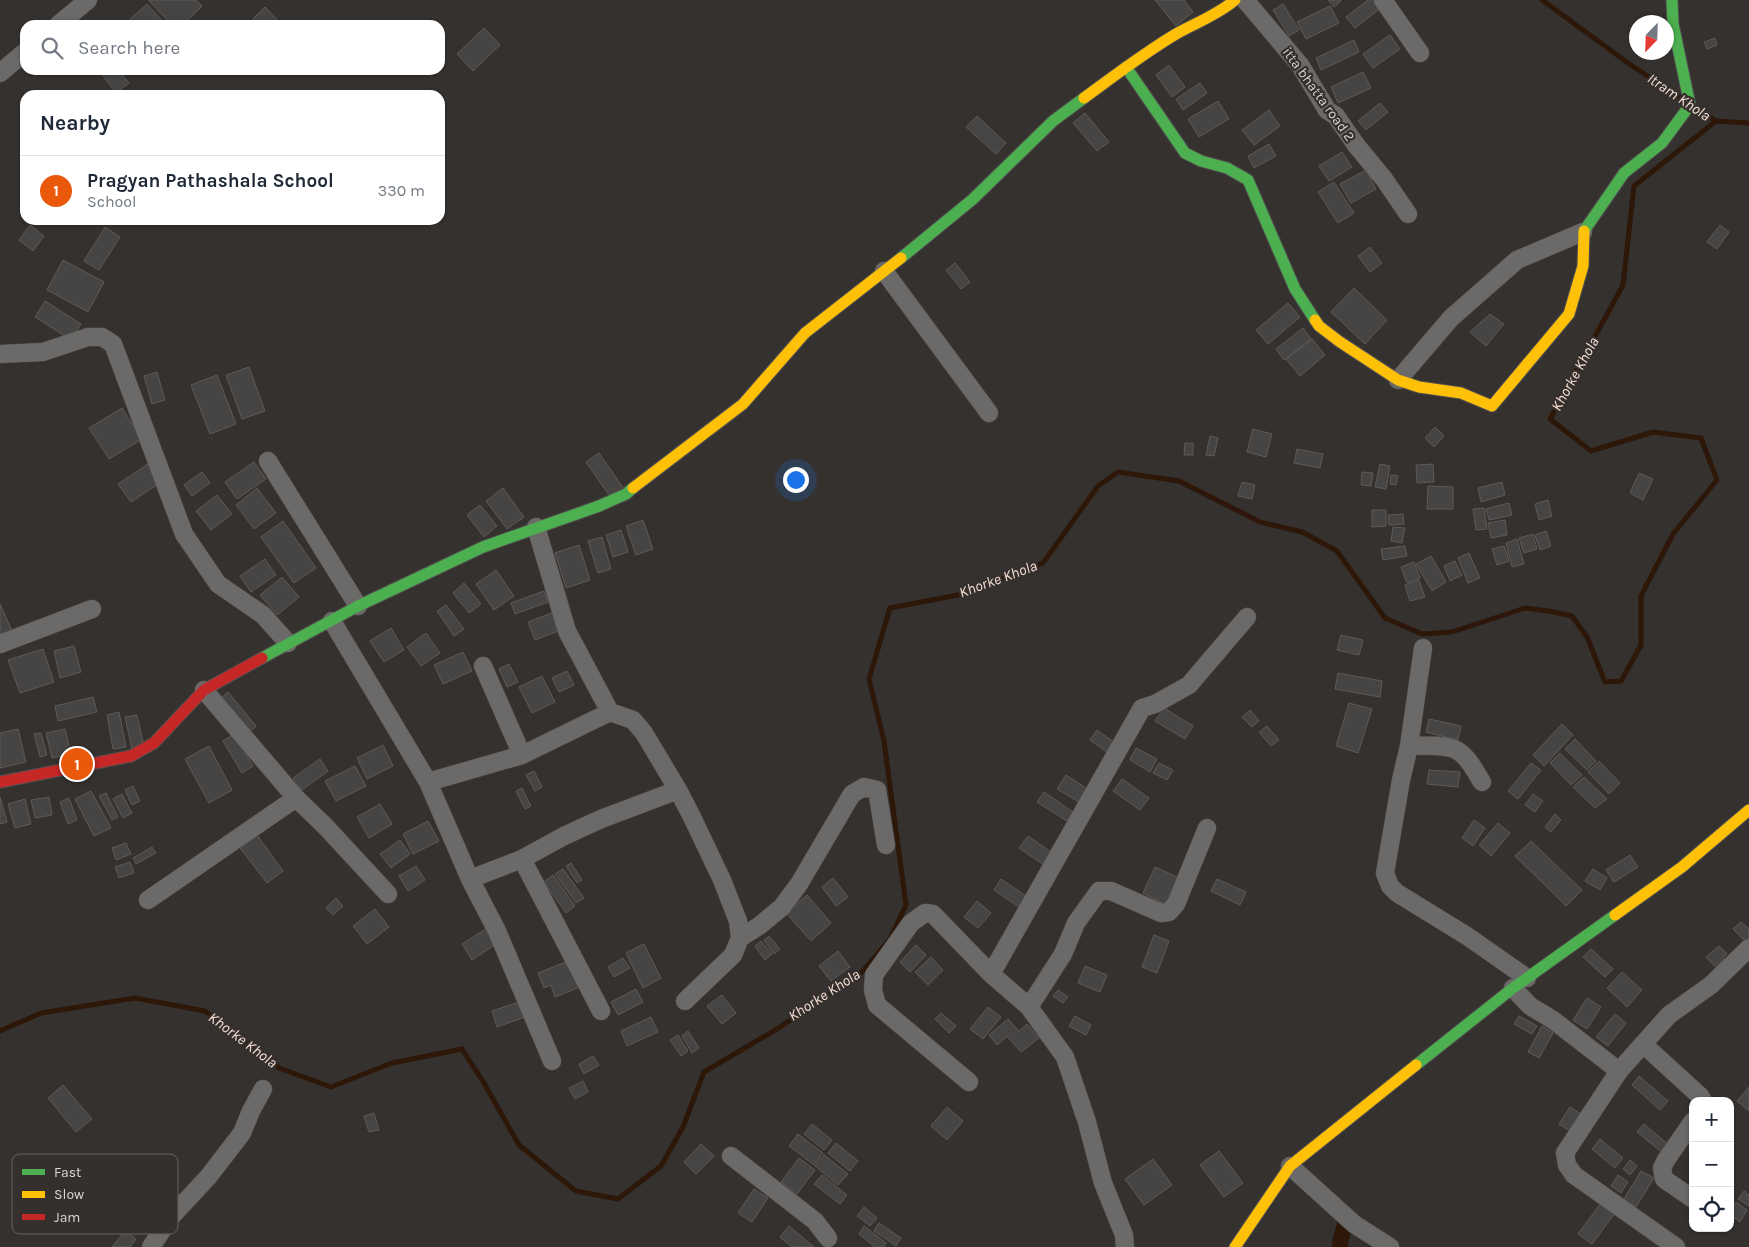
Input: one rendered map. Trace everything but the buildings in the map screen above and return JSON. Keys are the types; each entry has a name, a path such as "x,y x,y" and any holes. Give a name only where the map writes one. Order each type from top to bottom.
{"street":[{"path":"64,20 88,0"},
{"path":"0,782 131,756 154,743 204,690 288,643 358,606 483,547 599,506 626,494 743,404 806,333 884,270 920,244 973,199 1053,121 1126,67 1176,34 1226,8 1235,0"},
{"name":"itta bhatta road 2","path":"1245,0 1300,65 1327,110 1336,116 1356,146 1384,179 1408,214"},
{"path":"1384,0 1420,53"},
{"path":"1398,380 1451,318 1517,260 1583,232 1624,173 1662,143 1690,104 1673,24 1672,0"},
{"path":"0,73 20,56"},
{"path":"1126,67 1185,153 1201,161 1227,168 1248,180 1295,289 1319,326 1398,380 1419,388 1461,393 1492,406 1569,314 1583,266 1583,232"},
{"path":"884,270 989,413"},
{"path":"0,354 43,352 88,336 102,337 112,344 184,534 218,584 263,616 288,643"},
{"path":"268,461 358,606"},
{"path":"536,527 567,631 610,712 633,720 644,733 678,790 725,888 738,921 740,938 733,955 686,1001"},
{"path":"0,644 92,610"},
{"path":"991,974 1142,708 1155,704 1189,685 1247,617"},
{"path":"332,621 428,782 470,879 497,931 552,1061"},
{"path":"1423,648 1409,746 1401,780 1385,873 1390,886 1397,893 1467,936 1527,978"},
{"path":"483,666 522,755"},
{"path":"204,690 296,798 325,826 388,894"},
{"path":"428,782 522,755 610,712"},
{"path":"1409,746 1434,746 1454,749 1469,761 1482,782"},
{"path":"740,938 759,926 782,907 799,884 852,794 864,787 877,790 886,845"},
{"path":"470,879 522,859 564,836 601,819 678,790"},
{"path":"148,900 296,798"},
{"path":"1235,1247 1290,1166 1512,988 1682,867 1749,810"},
{"path":"1029,1007 1063,954 1076,923 1099,891 1111,890 1161,914 1169,912 1176,904 1207,828"},
{"path":"522,859 601,1011"},
{"path":"969,1082 877,1005 872,990 874,974 911,923 925,913 933,914 991,974 1029,1007 1064,1057 1088,1122 1103,1183 1124,1235 1125,1247"},
{"path":"1676,1247 1574,1175 1567,1165 1565,1153 1619,1071 1669,1015 1711,985 1749,948"},
{"path":"1512,988 1530,1006 1553,1020 1619,1071"},
{"path":"1643,1044 1701,1097"},
{"path":"178,1209 209,1176 242,1133 263,1089"},
{"path":"1689,1127 1662,1168 1664,1179 1689,1196"},
{"path":"731,1156 814,1221 831,1244"},
{"path":"1290,1166 1354,1224 1390,1247"},
{"path":"151,1247 160,1234"}],"waterway":[{"name":"Itram Khola","path":"1542,0 1628,63 1680,98"},
{"name":"Itram Khola","path":"1696,108 1716,121 1749,123"},
{"name":"Khorke Khola","path":"0,1031 41,1013 135,998 205,1011 279,1068 331,1087 392,1063 462,1049 484,1083 519,1145 576,1191 618,1199 661,1166 683,1127 704,1072 777,1029 861,973 890,939 906,905 884,741 869,679 890,608 958,595 1043,563 1098,486 1118,472 1179,481 1260,522 1302,532 1337,551 1385,618 1422,634 1452,632 1525,608 1572,616 1587,637 1605,682 1621,681 1641,645 1641,596 1673,534 1717,480 1701,438 1653,432 1591,451 1550,419 1623,285 1634,186 1716,121"},
{"path":"1339,1208 1345,1219 1340,1247"}],"traffic: fast":[{"path":"1584,231 1624,173 1662,143 1690,105 1673,24 1672,0"},
{"path":"1126,67 1185,153 1201,161 1227,168 1248,180 1295,289 1315,320"},
{"path":"901,258 973,199 1053,121 1084,98"},
{"path":"262,658 358,606 483,547 599,506 626,494 633,488"},
{"path":"1416,1065 1513,988 1615,915"}],"traffic: slow":[{"path":"1084,98 1152,49 1235,0"},
{"path":"1315,320 1319,326 1340,342 1398,380 1419,387 1461,393 1492,406 1569,314 1583,266 1584,231"},
{"path":"633,488 743,404 805,333 901,258"},
{"path":"1615,915 1682,867 1749,810"},
{"path":"1235,1247 1290,1166 1416,1065"}],"traffic: jam":[{"path":"0,782 131,756 154,743 204,690 262,658"}],"place":[{"name":"Pragyan Pathashala School","path":"77,764"}]}
